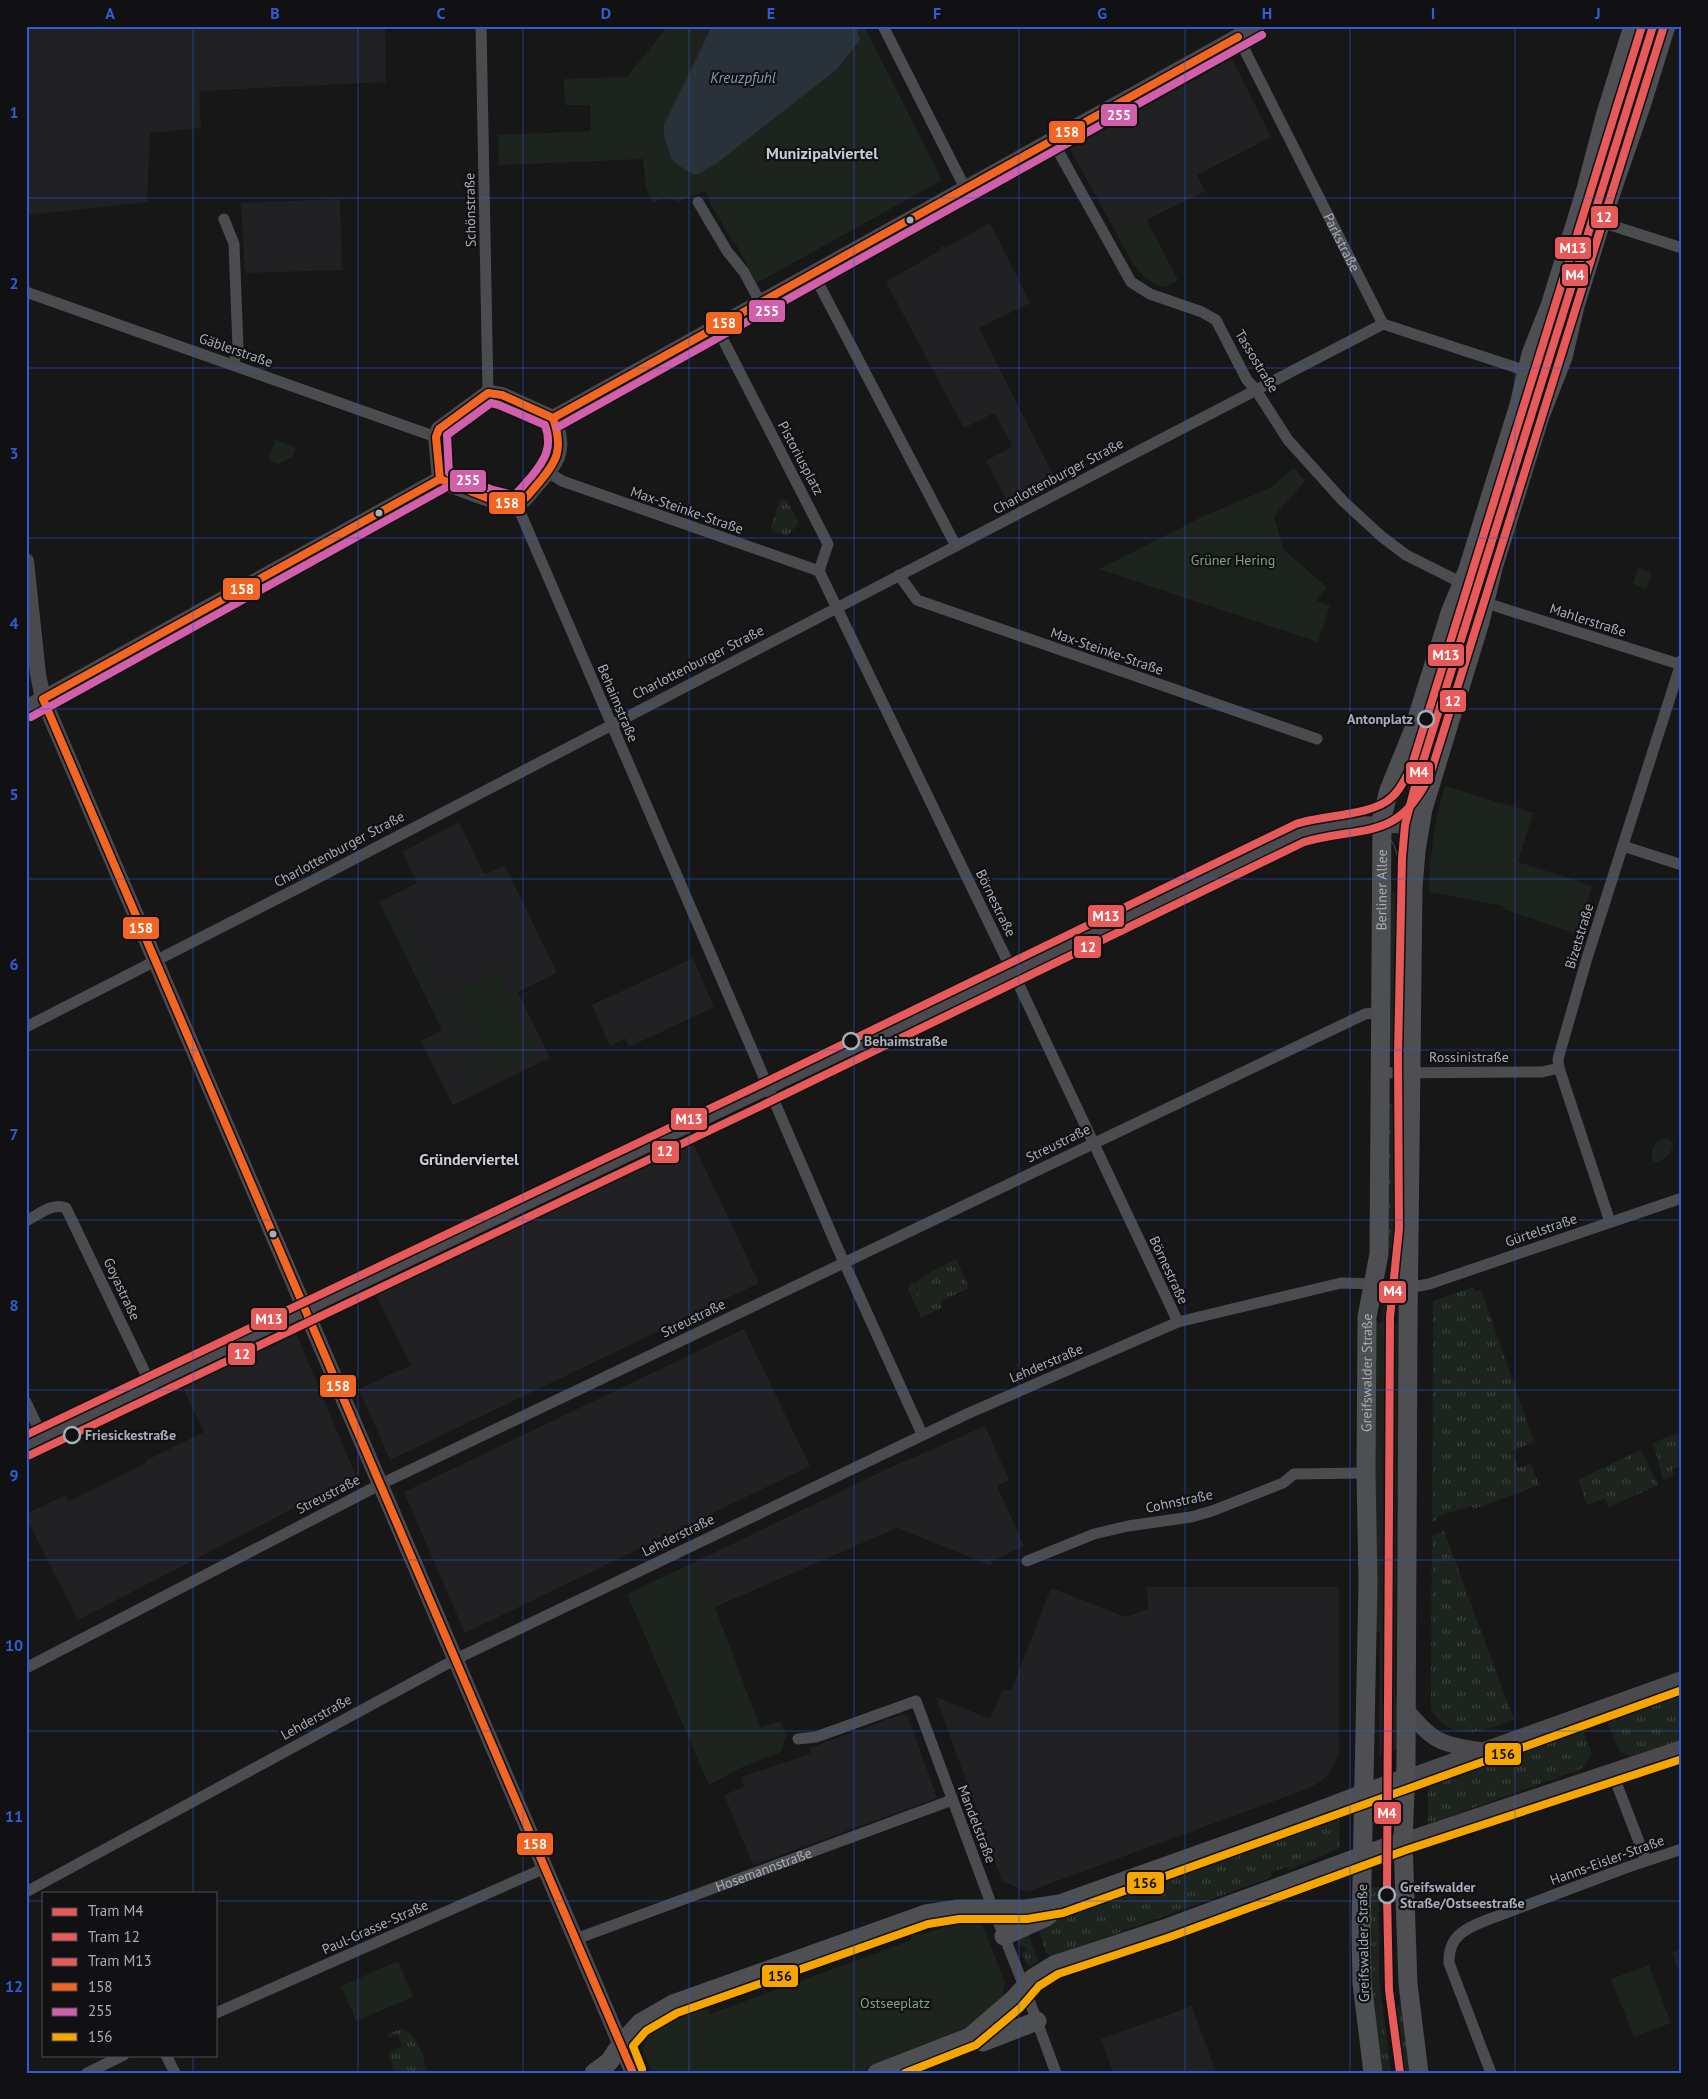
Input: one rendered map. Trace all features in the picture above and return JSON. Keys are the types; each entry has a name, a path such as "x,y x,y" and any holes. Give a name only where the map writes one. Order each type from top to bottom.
{"main road":[{"name":"Berliner Allee","path":"1374,1284 1379,1254 1382,817 1389,790 1413,731 1519,405 1538,334 1550,306 1633,26"},
{"path":"1419,2073 1408,1984 1403,1841 1406,1778 1408,1288 1413,887 1420,826 1429,788 1486,603 1493,568 1540,416 1566,346 1575,306 1600,222 1642,103 1666,26"},
{"name":"Greifswalder Straße","path":"1373,2073 1362,1983 1362,1855 1365,1794 1368,1582 1366,1473 1367,1317 1374,1284"},
{"path":"594,2073 609,2062 621,2044 640,2023 673,2004 926,1914 958,1909 1026,1909 1060,1904 1406,1778"},
{"path":"877,2073 970,2036 1013,2000 1033,1978 1054,1965 1167,1928 1403,1841"},
{"path":"1004,1936 1046,1917 1060,1904"},
{"path":"970,2036 983,2042 1037,2021"}],"street":[{"name":"Schönstraße","path":"481,26 488,392"},
{"path":"882,26 965,188"},
{"path":"553,418 1052,140 1236,31 1256,26"},
{"name":"Parkstraße","path":"1236,31 1384,324"},
{"name":"Tassostraße","path":"1052,140 1131,282 1150,294 1202,312 1216,320 1247,380 1256,390 1288,440 1342,501 1381,536 1406,555 1462,583"},
{"path":"698,202 727,252 744,272 760,302"},
{"path":"224,219 234,244 238,348 232,365"},
{"path":"1600,222 1682,248"},
{"path":"813,273 956,546"},
{"name":"Gäblerstraße","path":"26,292 436,437"},
{"path":"1384,324 1527,371"},
{"name":"Charlottenburger Straße","path":"26,1027 1384,324"},
{"name":"Pistoriusplatz","path":"716,326 828,544 819,571"},
{"path":"488,392 502,395 553,418 558,430 560,450 557,461 517,505 457,488 440,479 436,437 440,428 488,392"},
{"name":"Max-Steinke-Straße","path":"548,472 562,481 819,571"},
{"path":"26,708 440,479"},
{"name":"Behaimstraße","path":"517,505 844,1263 922,1434"},
{"path":"26,561 43,699 633,2073"},
{"path":"819,571 837,607"},
{"name":"Max-Steinke-Straße","path":"899,575 917,600 1317,739"},
{"name":"Mahlerstraße","path":"1486,603 1681,663"},
{"name":"Börnestraße","path":"837,607 1178,1322"},
{"name":"Bizetstraße","path":"1610,1222 1559,1068 1558,1059 1681,663"},
{"path":"26,1443 1312,826 1327,823 1420,826"},
{"path":"1623,846 1682,864"},
{"name":"Streustraße","path":"26,1668 381,1484 1365,1014 1380,1012"},
{"name":"Rossinistraße","path":"1379,1073 1542,1072 1559,1068"},
{"name":"Gürtelstraße","path":"1408,1288 1443,1280 1682,1198"},
{"name":"Goyastraße","path":"26,1221 54,1206 61,1205 66,1208 150,1383"},
{"name":"Lehderstraße","path":"26,1892 456,1659 922,1434 1178,1322 1341,1283 1374,1284"},
{"path":"1374,1284 1408,1288"},
{"path":"26,1402 42,1436"},
{"name":"Cohnstraße","path":"1027,1561 1094,1534 1128,1526 1191,1517 1212,1511 1283,1483 1294,1474 1366,1473"},
{"path":"1406,1778 1682,1680"},
{"name":"Mandelstraße","path":"798,1739 816,1737 916,1701 993,1910 1024,1986 1056,2073"},
{"path":"1406,1709 1424,1731 1441,1743 1482,1750"},
{"path":"1403,1841 1682,1748"},
{"path":"1612,1772 1646,1860"},
{"name":"Hosemannstraße","path":"576,1940 952,1800"},
{"name":"Hanns-Eisler-Straße","path":"1491,2073 1449,1963 1450,1951 1457,1936 1467,1928 1480,1922 1646,1860 1682,1850"},
{"name":"Paul-Grasse-Straße","path":"218,2012 545,1868"},
{"path":"87,2073 122,2056"},
{"path":"166,2056 175,2073"}],"shaded area":[{"path":"26,26 385,26 386,82 199,91 201,128 150,133 147,202 26,215"},
{"path":"1644,26 1655,26 1631,104 1621,101"},
{"path":"1232,59 1271,137 1197,175 1205,191 1146,220 1143,215 1114,229 1070,149"},
{"path":"340,199 342,270 245,273 241,203"},
{"path":"990,223 1030,303 979,328 1053,475 1006,499 986,461 1013,446 994,413 964,428 886,282 941,250 940,248 943,246 945,248"},
{"path":"459,822 484,874 505,866 557,973 518,992 550,1058 453,1105 421,1041 442,1030 379,902 417,883 402,852"},
{"path":"693,958 714,1007 629,1047 625,1038 610,1046 592,1005"},
{"path":"693,1143 759,1283 390,1460 359,1389 411,1365 376,1295"},
{"path":"1384,1300 1394,1301 1392,1341 1390,1752 1379,1756 1382,1322"},
{"path":"744,1329 810,1466 465,1633 404,1492"},
{"path":"296,1333 356,1476 78,1620 26,1518 26,1514 65,1495 69,1501 204,1432 183,1388"},
{"path":"985,1426 1009,1480 997,1486 1024,1546 991,1561 992,1566 897,1528 715,1607 695,1562 887,1469"},
{"path":"1147,1587 1339,1587 1339,1752 1334,1766 1325,1778 1312,1787 1027,1892 1002,1881 936,1697 990,1719 1003,1689 1011,1691 1051,1588 1126,1617 1148,1609"},
{"path":"902,1714 908,1716 937,1798 753,1865 724,1795 744,1787 741,1777 807,1755 811,1752 810,1748"},
{"path":"1682,1948 1682,1980 1672,1953"},
{"path":"1192,2006 1216,2073 1113,2073 1101,2039"}],"green space":[{"path":"668,26 864,26 942,180 757,283 711,205 705,191 677,202 675,200 661,199 654,203 646,188 643,159 499,165 498,135 591,131 590,105 565,105 564,79 627,77"},
{"path":"1616,100 1636,106 1553,356 1540,345"},
{"path":"1144,215 1178,280 1165,287 1155,284 1140,272 1128,256 1114,229"},
{"path":"1541,355 1554,366 1476,617 1456,611"},
{"path":"275,440 296,447 293,456 279,464 268,460"},
{"name":"Grüner Hering","path":"1294,468 1305,481 1274,516 1284,550 1327,587 1316,600 1330,606 1318,642 1099,569 1202,517 1270,488"},
{"path":"786,499 799,523 787,536 775,532 771,528 780,500"},
{"path":"1638,568 1652,573 1646,589 1633,584"},
{"path":"1445,786 1533,813 1518,862 1592,886 1577,934 1503,909 1504,906 1429,892 1433,838"},
{"path":"1387,882 1392,882 1392,892 1404,892 1406,1050 1385,1050"},
{"path":"392,906 477,1082 471,1085 386,909"},
{"path":"498,972 538,1053 495,1074 455,993"},
{"path":"446,991 487,1077 482,1080 441,994"},
{"path":"1401,1098 1405,1099 1404,1261 1399,1260 1400,1250 1388,1248 1389,1103 1400,1103"},
{"path":"1667,1138 1673,1143 1670,1153 1654,1163 1651,1155 1653,1147 1659,1141"},
{"path":"956,1259 969,1288 941,1301 942,1308 921,1317 908,1290 909,1284 916,1282 916,1291 928,1282 924,1277 926,1275"},
{"path":"924,1277 934,1293 927,1301 919,1300 916,1282"},
{"path":"1474,1287 1475,1291 1481,1290 1534,1442 1512,1451 1518,1468 1531,1464 1539,1485 1474,1509 1472,1506 1438,1516 1438,1519 1432,1522 1433,1301"},
{"path":"1376,1322 1382,1322 1380,1632 1374,1631"},
{"path":"1393,1322 1397,1323 1395,1691 1399,1719 1400,1748 1390,1752"},
{"path":"1682,1431 1682,1465 1672,1469 1674,1476 1663,1480 1653,1443"},
{"path":"1641,1450 1658,1485 1609,1507 1605,1498 1587,1505 1579,1482 1580,1479"},
{"path":"1444,1531 1514,1720 1479,1731 1458,1731 1449,1727 1431,1709 1432,1536"},
{"path":"695,1562 715,1607 760,1727 780,1721 786,1736 781,1752 738,1769 709,1785 627,1594"},
{"path":"1682,1685 1682,1741 1635,1757 1620,1752 1606,1720 1609,1713"},
{"path":"1568,1728 1570,1732 1579,1729 1584,1732 1592,1755 1581,1769 1428,1824 1428,1786 1538,1745"},
{"path":"1339,1814 1340,1848 1289,1870 1287,1867 1271,1872 1272,1877 1052,1957 1046,1953 1039,1931 1043,1923"},
{"path":"1379,1887 1379,1979 1391,2073 1381,2073 1370,1999 1368,1888"},
{"name":"Ostseeplatz","path":"952,1918 976,1922 983,1926 1005,1983 1003,1991 1005,1994 973,2026 917,2052 860,2073 652,2073 642,2048 647,2041 644,2033 669,2018 705,2003 710,2014 912,1940 907,1929 916,1926 921,1935 943,1928 941,1919"},
{"path":"1027,1929 1038,1962 1030,1966 1026,1963 1022,1953 1026,1951 1026,1947 1021,1947 1016,1935"},
{"path":"398,1961 413,1997 356,2021 341,1986"},
{"path":"1649,1965 1671,2023 1634,2037 1611,1979"},
{"path":"1403,2005 1412,2073 1403,2073 1393,2006"},
{"path":"403,2029 417,2042 428,2073 395,2073 388,2053 402,2047 398,2034 388,2038 389,2033"}],"water":[{"name":"Kreuzpfuhl","path":"712,26 856,26 860,40 836,70 717,163 698,174 692,174 672,160 664,136 664,125"}],"tram line":[{"name":"M13","path":"26,1435 753,1088 1296,824 1360,812 1373,808 1392,797 1411,768 1642,26"},
{"name":"M4","path":"1400,2073 1389,1990 1387,1895 1390,1317 1399,1229 1398,1055 1402,858 1405,825 1414,790 1653,26"},
{"name":"12","path":"30,1455 761,1106 1304,842 1378,827 1392,821 1405,811 1418,796 1430,775 1663,29"},
{"path":"1341,819 1368,823 1386,833 1396,851 1401,877"}],"transit line":[{"name":"255","path":"558,427 1262,35"},
{"name":"158","path":"553,418 1238,37"},
{"name":"158","path":"488,393 502,395 553,418 556,429 558,447 554,462 529,494 516,505 490,499 440,479 436,437 439,429 488,393"},
{"name":"255","path":"491,403 545,425 548,447 544,459 531,477 514,495 493,490 449,473 447,435 491,403"},
{"name":"158","path":"43,699 440,479"},
{"name":"255","path":"31,717 445,488"},
{"name":"158","path":"43,699 633,2073"},
{"name":"156","path":"642,2069 633,2046 646,2031 677,2013 928,1924 959,1919 1027,1919 1063,1913 1682,1690"},
{"name":"156","path":"905,2073 976,2045 1020,2008 1039,1986 1058,1974 1170,1937 1406,1850 1682,1759"}],"place":[{"name":"Antonplatz","path":"1426,719"},
{"name":"Behaimstraße","path":"851,1041"},
{"name":"Friesickestraße","path":"72,1435"},
{"name":"Greifswalder Straße/Ostseestraße","path":"1387,1895"}],"district":[{"name":"Munizipalviertel","path":"822,153"},
{"name":"Gründerviertel","path":"469,1159"}]}
